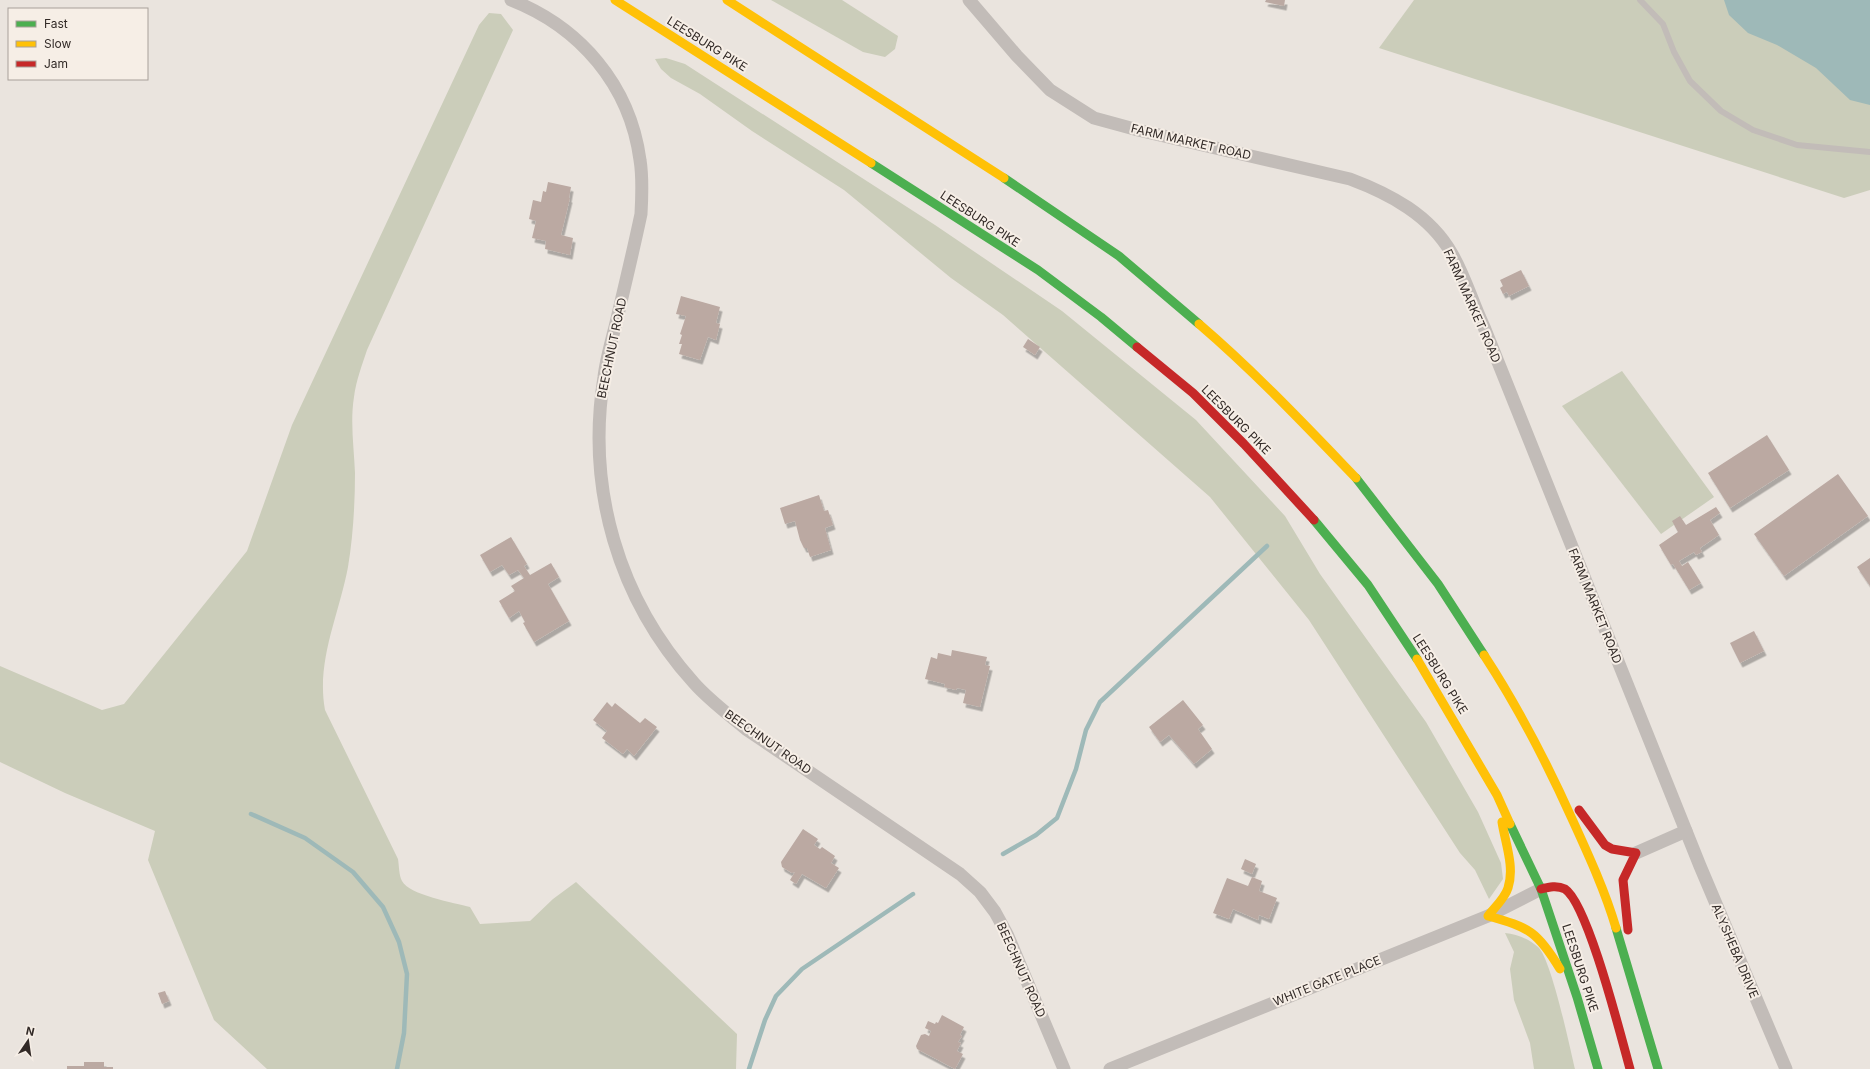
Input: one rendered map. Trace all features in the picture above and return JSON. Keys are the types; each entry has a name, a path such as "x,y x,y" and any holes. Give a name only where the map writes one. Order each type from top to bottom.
{"highway":[{"name":"LEESBURG PIKE","path":"615,0 1038,270 1102,317 1192,393 1244,444 1293,496 1368,585 1428,675 1497,795 1541,889 1577,997 1598,1069"},
{"path":"727,0 1016,185 1119,256 1234,354 1282,400 1362,485 1433,578 1501,681 1549,768 1595,869 1609,904 1634,982 1658,1069"},
{"path":"1549,768 1605,846 1612,849 1636,853 1625,873 1623,889 1634,982"},
{"path":"1497,795 1510,873 1508,886 1504,896 1488,916 1524,927 1536,936 1546,947 1577,997"},
{"path":"1541,889 1560,886 1568,891 1575,900 1589,934 1603,977 1630,1069"}],"street":[{"name":"BEECHNUT ROAD","path":"511,0 534,9 560,26 595,57 611,79 625,105 634,130 640,160 642,187 641,214 604,376 599,413 598,450 601,488 608,525 631,590 649,623 670,654 694,683 716,705 746,729 954,869 980,892 995,912 1007,934 1064,1069"},
{"name":"FARM MARKET ROAD","path":"969,0 1050,90 1094,118 1138,130 1350,179 1378,190 1400,202 1421,217 1440,236 1452,254 1484,327 1686,831"},
{"path":"1636,853 1686,831"},
{"name":"ALYSHEBA DRIVE","path":"1686,831 1786,1069"},
{"name":"WHITE GATE PLACE","path":"1110,1069 1488,916 1541,889"}],"lane":[{"path":"1640,0 1663,24 1674,52 1690,81 1721,111 1753,130 1796,145 1870,152"}],"green space":[{"path":"771,0 842,0 898,36 895,49 885,57 863,52"},
{"path":"1414,0 1870,0 1870,190 1844,198 1379,48"},
{"path":"489,13 501,14 513,30 367,350 356,385 352,416 355,473 352,532 348,567 326,656 323,692 325,710 398,859 401,879 406,886 433,898 470,907 480,924 530,921 553,899 576,882 737,1034 736,1069 267,1069 214,1020 148,860 155,831 65,793 0,762 0,666 102,710 124,704 247,551 292,425 479,25"},
{"path":"666,58 685,64 935,225 1062,311 1196,420 1285,516 1320,574 1426,722 1478,812 1501,863 1503,879 1489,899 1475,870 1460,853 1309,620 1210,497 1003,315 951,278 844,190 752,131 700,94 671,78 661,69 655,59"},
{"path":"1622,371 1714,497 1661,534 1562,406"},
{"path":"1505,933 1514,934 1527,939 1538,947 1543,955 1549,968 1560,1004 1575,1069 1534,1069 1530,1043 1514,1000 1510,969 1514,952"}],"water":[{"path":"1724,0 1870,0 1870,105 1850,100 1816,68 1777,45 1748,33 1729,15"}],"building":[{"path":"1266,0 1285,0 1284,6 1265,2"},
{"path":"548,182 571,187 570,198 561,235 573,238 570,255 545,249 546,241 532,238 536,221 529,219 533,200 541,202 543,191 546,192"},
{"path":"1521,270 1529,286 1509,296 1507,292 1503,294 1500,288 1503,286 1500,280"},
{"path":"681,296 720,307 716,323 720,324 716,340 708,337 700,360 679,354 682,344 679,344 682,335 680,334 686,316 676,314"},
{"path":"1028,339 1040,347 1035,355 1023,347"},
{"path":"1767,435 1789,470 1730,508 1708,473"},
{"path":"1838,474 1868,516 1784,576 1754,534"},
{"path":"819,495 824,511 828,510 833,525 825,528 831,550 810,557 807,548 804,548 800,540 795,521 785,524 780,508"},
{"path":"1716,507 1720,513 1710,520 1719,535 1700,548 1702,552 1696,555 1694,552 1679,561 1682,566 1688,562 1701,583 1689,590 1659,545 1678,532 1672,521 1680,516 1686,525"},
{"path":"511,537 527,564 524,566 530,575 551,563 559,577 548,584 569,621 534,642 523,623 525,622 519,611 509,618 499,601 515,591 511,586 524,578 518,570 509,575 502,565 490,572 480,555"},
{"path":"1870,558 1870,586 1857,567"},
{"path":"1754,631 1764,651 1740,663 1730,643"},
{"path":"952,650 987,657 985,665 990,666 980,707 963,703 966,690 957,688 956,690 944,687 945,684 925,679 931,657 937,659 938,653 951,656"},
{"path":"1183,700 1203,725 1198,729 1212,749 1194,764 1169,735 1160,742 1149,727"},
{"path":"607,702 612,707 615,703 640,723 645,718 657,727 634,756 627,749 623,754 602,738 607,731 593,720"},
{"path":"803,829 818,839 814,845 820,849 822,847 835,856 831,863 839,868 826,888 802,874 796,884 790,880 795,872 792,873 782,867 781,862"},
{"path":"1245,859 1256,864 1252,874 1241,869"},
{"path":"1252,877 1262,881 1259,891 1277,898 1269,919 1259,915 1258,920 1233,909 1229,919 1213,913 1227,878 1248,886"},
{"path":"165,991 169,1001 162,1004 158,993"},
{"path":"942,1015 964,1027 960,1035 962,1036 958,1042 961,1043 957,1051 963,1054 955,1069 917,1049 916,1046 921,1035 925,1034 929,1036 931,1031 925,1028 928,1021 935,1024 936,1022 938,1023"},
{"path":"84,1062 104,1062 104,1067 113,1067 113,1069 67,1069 67,1066 84,1066"}],"waterway":[{"path":"1003,854 1036,835 1057,818 1076,769 1086,730 1100,702 1267,546"},
{"path":"251,814 305,838 353,872 383,907 399,942 407,974 404,1033 397,1069"},
{"path":"749,1069 765,1020 776,996 802,969 913,894"}],"traffic: fast":[{"path":"871,163 1038,270 1101,317 1137,347"},
{"path":"1004,178 1119,256 1199,324"},
{"path":"1356,478 1438,584 1484,655"},
{"path":"1314,520 1368,585 1417,659"},
{"path":"1510,824 1541,889 1577,997 1598,1069"},
{"path":"1616,928 1658,1069"}],"traffic: slow":[{"path":"615,0 871,163"},
{"path":"727,0 1004,178"},
{"path":"1199,324 1260,380 1356,478"},
{"path":"1484,655 1532,736 1553,778 1596,874 1616,928"},
{"path":"1417,659 1497,795 1510,824"},
{"path":"1502,822 1509,855 1510,880 1505,895 1488,916 1513,924 1531,933 1545,947 1560,969"}],"traffic: jam":[{"path":"1137,347 1193,393 1244,444 1314,520"},
{"path":"1579,810 1605,845 1612,849 1636,853 1623,880 1628,930"},
{"path":"1541,889 1550,887 1565,889 1574,900 1584,919 1612,1002 1630,1069"}]}
